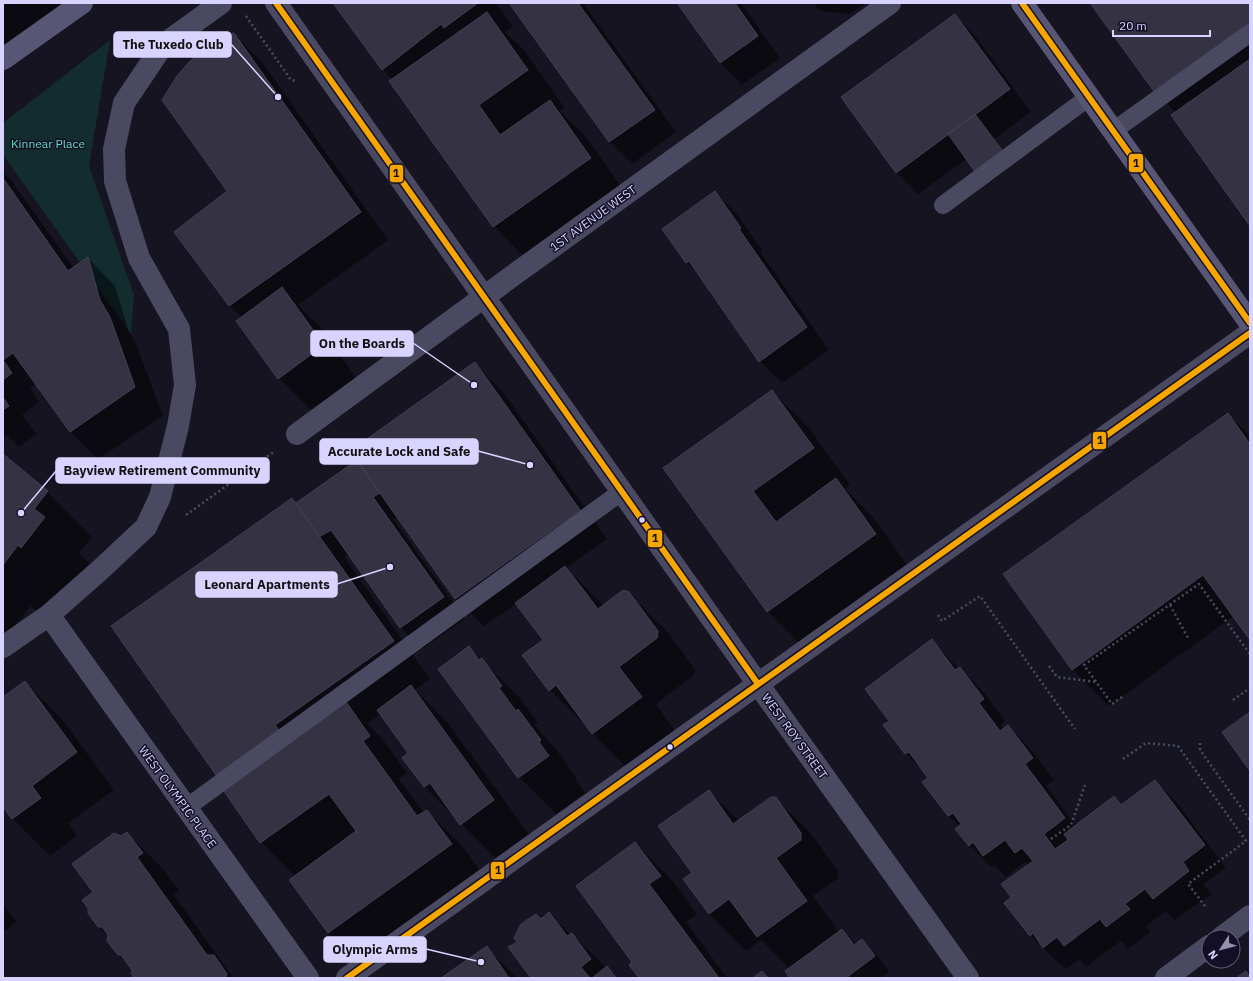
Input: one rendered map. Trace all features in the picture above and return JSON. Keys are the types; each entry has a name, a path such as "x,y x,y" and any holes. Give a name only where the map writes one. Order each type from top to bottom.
{"main road":[{"path":"3,59 82,3"},
{"path":"1022,3 1250,323"}],"street":[{"path":"3,647 48,615 99,571 146,527 160,496 178,426 185,385 179,329 140,258 115,181 114,149 124,103 163,45 221,3"},
{"name":"WEST ROY STREET","path":"276,3 621,492 968,978"},
{"name":"1ST AVENUE WEST","path":"297,434 484,296 890,3"},
{"path":"347,978 1250,333"},
{"name":"WEST OLYMPIC PLACE","path":"48,615 308,978"},
{"path":"1233,929 1250,916"},
{"path":"1166,978 1201,952"}],"lane":[{"path":"1113,131 1250,33"},
{"path":"943,205 1089,97"},
{"path":"186,808 621,492"}],"path":[{"path":"186,515 278,449"},
{"path":"1122,697 1112,704 1084,665 1199,584 1250,654"},
{"path":"938,615 942,621 980,596 1075,728"},
{"path":"1170,604 1188,638"},
{"path":"1049,666 1057,677 1097,682"},
{"path":"1233,700 1250,688"},
{"path":"1123,759 1146,743 1178,746 1246,841 1188,884 1205,906"},
{"path":"1200,743 1200,750 1250,820"},
{"path":"1051,839 1070,825 1085,785"}],"green space":[{"name":"Kinnear Place","path":"110,40 89,166 134,295 131,334 3,155 3,123"}],"building":[{"path":"333,3 478,3 444,28 441,24 382,70"},
{"path":"509,3 578,3 655,110 609,142"},
{"path":"677,3 735,3 758,36 720,63"},
{"path":"1090,3 1250,3 1250,25 1156,94"},
{"path":"487,12 528,70 479,105 500,135 550,100 591,158 493,227 389,81"},
{"path":"955,14 1010,89 896,173 841,97"},
{"path":"234,33 361,212 229,306 174,232 227,191 162,100 177,76 189,62 222,34"},
{"path":"1250,59 1250,226 1171,115"},
{"path":"975,114 1004,153 976,173 948,134"},
{"path":"3,178 68,271 88,257 100,300 110,317 135,387 70,432 13,353 3,360"},
{"path":"715,191 741,228 739,229 807,327 759,362 689,261 686,263 662,229"},
{"path":"282,287 324,345 278,379 236,321"},
{"path":"3,360 12,373 3,380"},
{"path":"475,362 580,510 455,599 350,451"},
{"path":"772,390 814,448 753,491 776,522 836,478 876,534 767,612 663,468"},
{"path":"3,397 9,406 3,410"},
{"path":"1228,413 1250,444 1250,640 1203,575 1072,670 1003,574"},
{"path":"3,454 48,491 34,509 45,517 21,548 18,545 3,565"},
{"path":"357,460 380,493 373,497 444,597 400,628 331,530 319,537 296,503"},
{"path":"292,498 394,641 275,725 279,730 216,775 111,626"},
{"path":"565,566 598,609 623,590 629,592 658,631 657,638 619,667 642,697 592,734 556,685 549,691 522,655 543,640 515,603"},
{"path":"932,639 955,670 960,667 984,699 979,703 1000,731 1008,725 1033,758 1025,764 1065,818 1044,834 1055,849 1068,840 1064,834 1114,796 1121,805 1155,780 1205,845 1183,862 1189,871 1153,899 1145,889 1125,904 1130,909 1106,927 1100,919 1064,946 1057,937 1043,948 1033,933 1030,936 1004,903 1011,897 1001,884 1033,861 1022,848 1015,853 1005,840 983,856 973,842 969,846 955,829 961,824 953,813 948,816 922,782 928,778 909,752 905,754 883,725 889,721 865,689"},
{"path":"469,646 479,660 482,658 502,686 499,688 516,711 518,709 541,740 539,742 549,756 518,778 438,669"},
{"path":"25,681 77,752 32,786 41,798 12,819 3,807 3,697"},
{"path":"411,685 494,800 460,825 430,783 424,787 402,758 408,753 377,710"},
{"path":"344,699 370,736 363,741 417,816 427,810 452,844 328,933 289,880 356,831 329,794 260,843 221,787"},
{"path":"1250,712 1250,771 1222,732"},
{"path":"709,790 733,824 771,797 776,797 801,833 801,840 776,858 807,901 757,937 729,899 709,914 683,879 692,873 658,826"},
{"path":"127,832 143,853 137,857 207,955 214,955 227,974 225,978 134,978 131,973 132,970 121,955 118,955 107,941 108,935 102,927 98,927 88,913 88,908 82,900 93,892 72,864 114,833 121,836"},
{"path":"635,842 661,876 649,884 719,978 639,978 629,965 632,962 576,886"},
{"path":"549,912 567,936 572,933 591,959 581,967 590,978 531,978 508,947 517,942 514,938 521,924 536,914 541,919"},
{"path":"842,929 854,945 862,939 875,956 846,978 790,978 785,971"},
{"path":"487,946 509,978 441,978"},
{"path":"607,966 616,978 592,978"},
{"path":"762,971 768,978 753,978"},
{"path":"1246,971 1250,978 1236,978"}],"transit line":[{"name":"1","path":"276,3 758,684"},
{"name":"1","path":"1022,3 1250,323"},
{"name":"1","path":"347,978 1250,333"}],"place":[{"name":"The Tuxedo Club","path":"278,97"},
{"name":"On the Boards","path":"474,385"},
{"name":"Accurate Lock and Safe","path":"530,465"},
{"name":"Bayview Retirement Community","path":"21,513"},
{"name":"Leonard Apartments","path":"390,567"},
{"name":"Olympic Arms","path":"481,962"}]}
